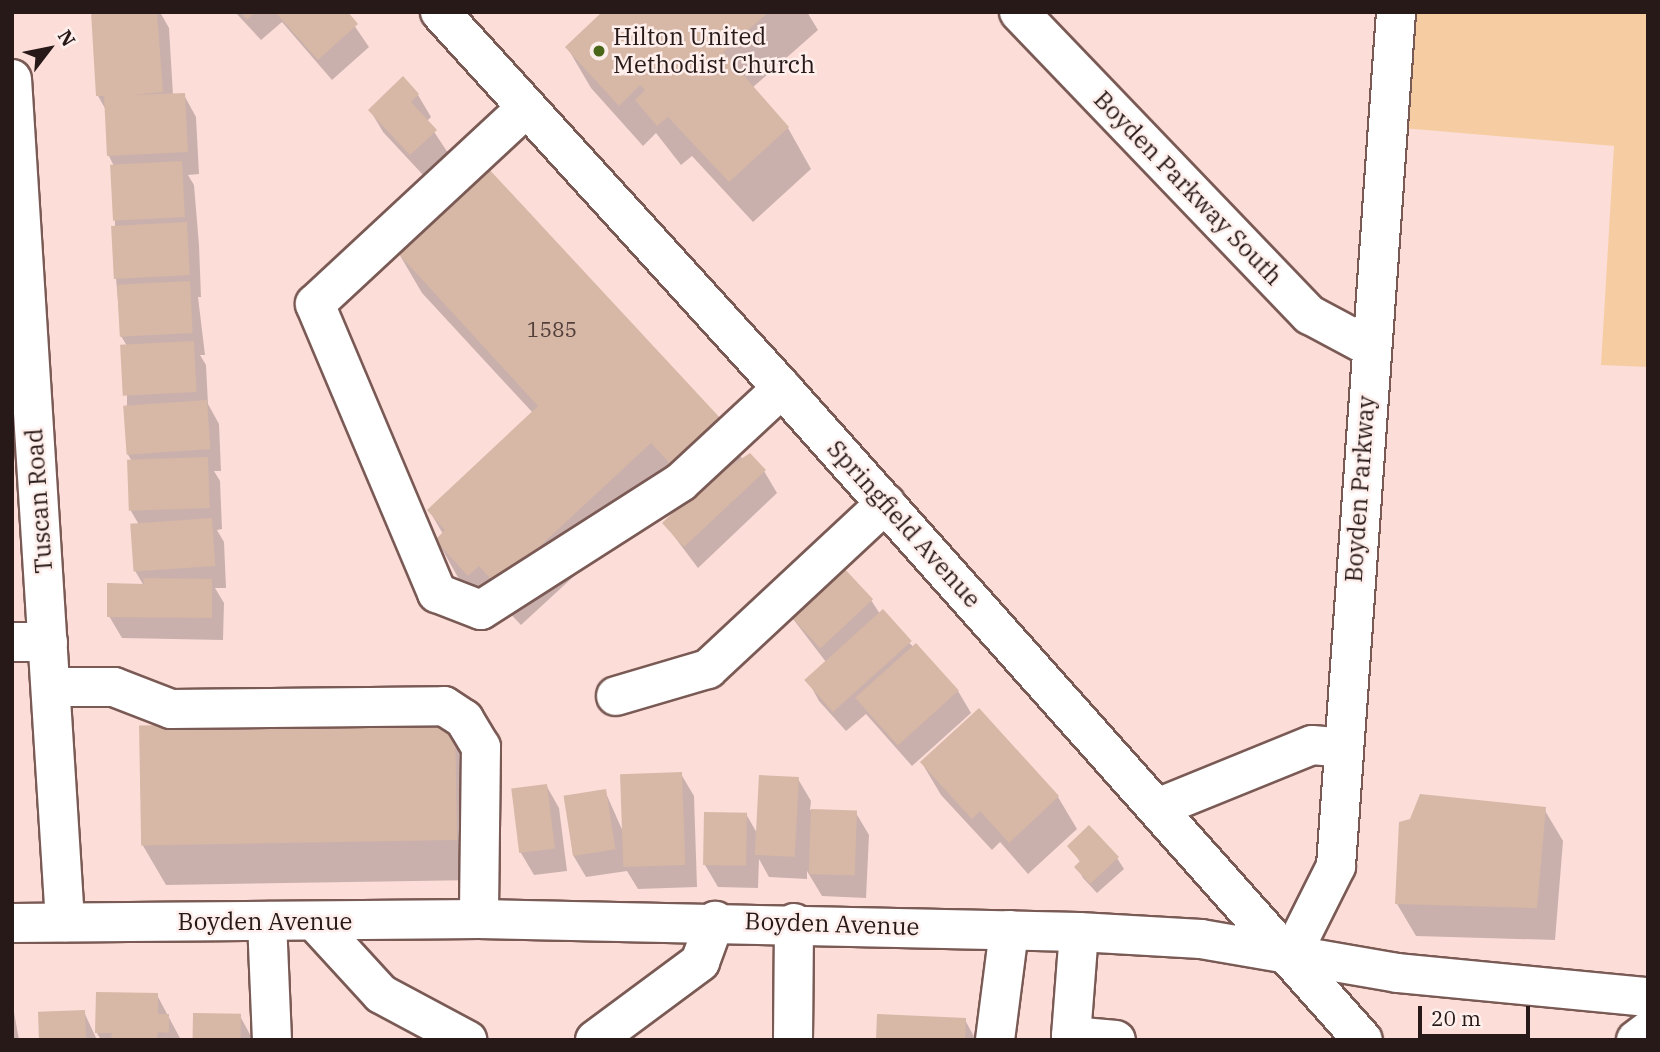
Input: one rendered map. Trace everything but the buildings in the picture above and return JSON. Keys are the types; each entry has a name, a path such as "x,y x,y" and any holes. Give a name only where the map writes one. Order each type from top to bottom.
{"street":[{"name":"Springfield Avenue","path":"440,12 886,503 1291,956 1351,1037"},
{"name":"Boyden Parkway South","path":"1019,12 1310,315 1370,347"},
{"name":"Boyden Parkway","path":"1291,956 1336,866 1370,347 1396,12"},
{"name":"Tuscan Road","path":"12,79 30,642 51,687 65,922"},
{"path":"526,108 315,304 438,593 481,610 681,482 782,388"},
{"path":"616,696 708,669 886,503"},
{"path":"51,687 114,687 171,709 444,706 464,719 481,747 479,919"},
{"path":"1157,808 1312,745 1344,748"},
{"name":"Boyden Avenue","path":"12,923 316,923 479,919 715,921 1079,932 1201,939 1397,973 1648,997"},
{"path":"267,921 272,1040"},
{"path":"596,1040 701,962 715,921"},
{"path":"316,923 380,993 467,1040"},
{"path":"793,1040 794,923"},
{"path":"995,1040 1009,930"},
{"path":"1079,932 1070,1036 1116,1040"},
{"path":"1636,1040 1648,1031"}],"shaded area":[{"path":"1398,12 1648,12 1648,367 1601,365 1614,146 1390,127"}],"place":[{"name":"Hilton United Methodist Church","path":"599,51"}]}
